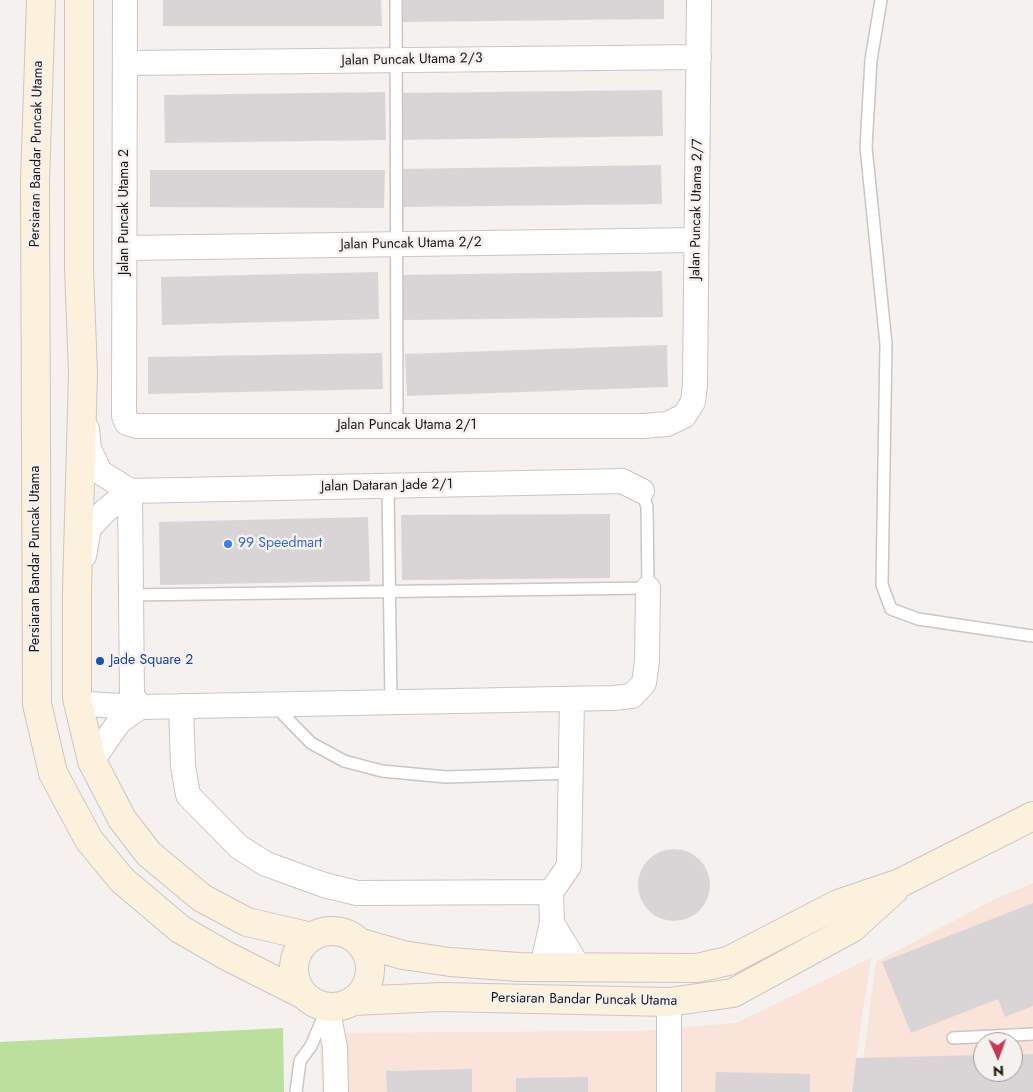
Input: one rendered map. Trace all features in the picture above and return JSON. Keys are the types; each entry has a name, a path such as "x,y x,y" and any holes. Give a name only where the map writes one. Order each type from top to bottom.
{"street":[{"name":"Persiaran Bandar Puncak Utama","path":"41,0 34,182 37,704 53,773 89,840 122,880 180,929 225,955 328,1001 441,997 669,1002 733,993 852,928 900,884"},
{"path":"79,0 79,250 83,373 89,449 100,472 130,491"},
{"name":"Jalan Puncak Utama 2","path":"125,0 124,416 127,424"},
{"name":"Jalan Puncak Utama 2/7","path":"684,416 693,402 695,385 699,0"},
{"name":"Jalan Puncak Utama 2/3","path":"126,63 698,57"},
{"name":"Jalan Puncak Utama 2/2","path":"125,248 696,240"},
{"path":"83,373 77,590 77,698 92,761 122,819 149,854 202,898 247,922 312,937"},
{"name":"Jalan Puncak Utama 2/1","path":"127,424 137,426 643,426 667,424 684,416"},
{"name":"Jalan Dataran Jade 2/1","path":"130,491 622,481 642,491"},
{"path":"77,590 89,528 106,510 130,491"},
{"path":"130,491 132,695 140,707"},
{"path":"77,698 87,704 140,707 572,699 632,696 644,683 647,661 648,588"},
{"path":"572,699 569,866 551,892 552,923 531,967 657,983 665,986 669,1002 669,1092"},
{"path":"181,706 183,766 188,795 239,847 266,864 324,885 357,893 551,892"},
{"path":"92,761 119,722 140,707"},
{"name":"Persiaran Bandar Puncak Utama","path":"361,943 403,955 450,962 531,967 697,968 728,961 838,904 900,884 1033,816"},
{"path":"552,923 579,968"},
{"path":"324,931 337,931 350,935 361,943 368,954 371,968 370,980 363,993 328,1001 297,984 294,971 295,958 302,946 312,937 324,931"},
{"path":"328,1001 336,1047 336,1092"}],"lane":[{"path":"396,0 397,426"},
{"path":"881,0 871,60 866,147 886,344 882,585 891,609 918,618 1033,636"},
{"path":"388,487 392,702"},
{"path":"131,596 648,588 647,507 642,491"},
{"path":"274,704 311,743 344,761 382,771 446,777 570,773"},
{"path":"296,1092 300,1061 311,1046 328,1001"},
{"path":"954,1038 1033,1034"}],"shaded area":[{"path":"1033,883 1033,1092 859,1092 876,962 995,899"},
{"path":"871,958 851,1092 322,1092 320,1033 638,1031 736,1023"}],"green space":[{"path":"283,1028 284,1092 0,1092 0,1042"}],"building":[{"path":"163,0 381,0 382,26 163,26"},
{"path":"403,0 664,0 664,19 403,22"},
{"path":"662,90 663,136 400,140 400,93"},
{"path":"385,92 386,140 165,143 164,95"},
{"path":"661,165 662,204 401,207 400,169"},
{"path":"150,170 385,170 384,208 150,207"},
{"path":"662,271 663,317 403,320 402,275"},
{"path":"378,272 379,319 162,325 161,277"},
{"path":"667,345 668,387 407,396 405,354"},
{"path":"382,353 383,389 148,394 148,357"},
{"path":"610,514 610,578 402,580 401,515"},
{"path":"368,517 370,581 160,585 159,522"},
{"path":"681,849 700,859 708,871 710,885 708,899 700,911 688,919 667,921 648,911 640,899 638,878 648,859 660,851"},
{"path":"1033,903 1033,1006 1005,1017 998,999 911,1033 882,962"},
{"path":"1023,1054 1033,1054 1033,1092 852,1092 856,1058 973,1055 973,1082 1023,1082"},
{"path":"472,1069 472,1092 387,1092 386,1071"},
{"path":"716,1072 810,1074 810,1092 715,1092"},
{"path":"588,1077 588,1092 516,1092 516,1078"}],"place":[{"name":"99 Speedmart","path":"228,544"},
{"name":"Jade Square 2","path":"100,661"}]}
